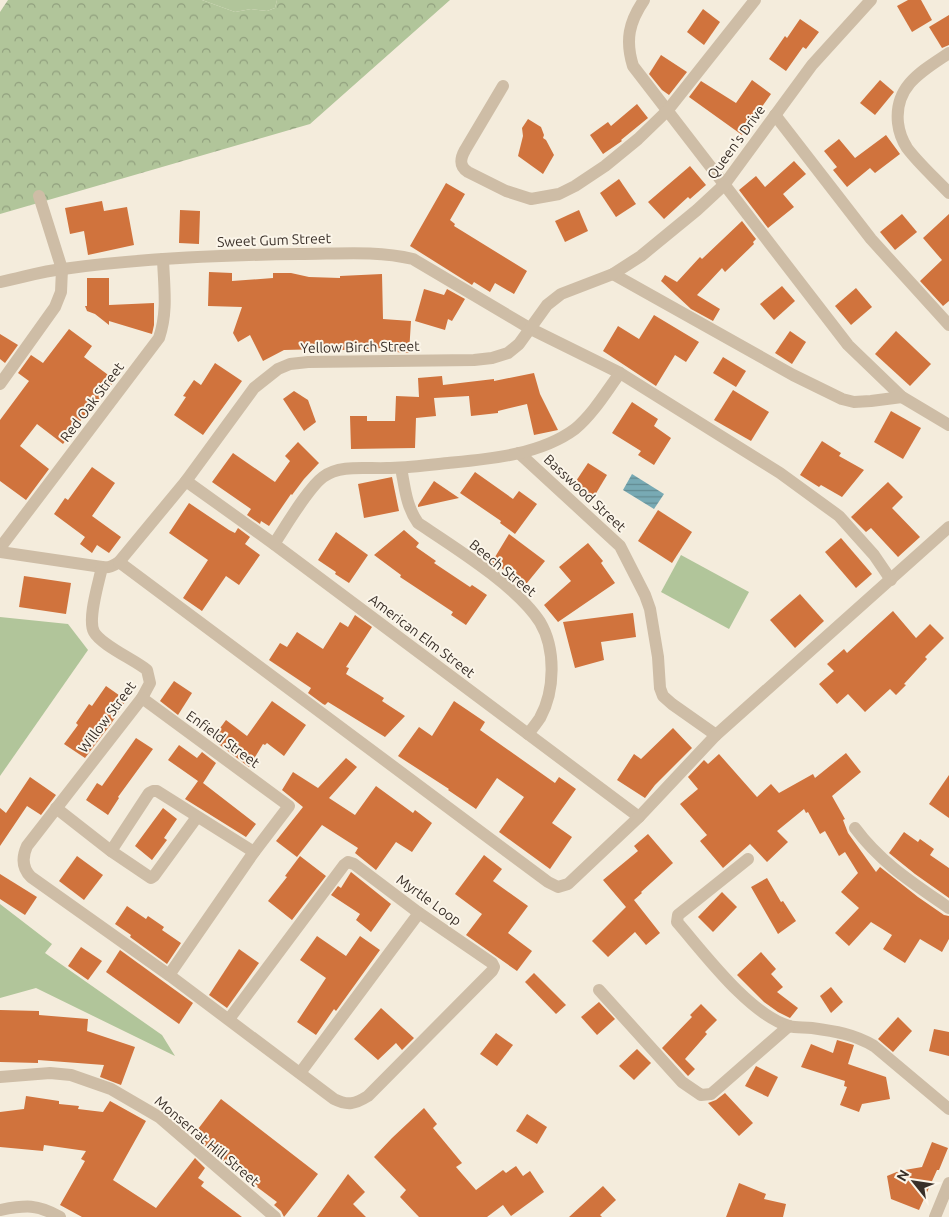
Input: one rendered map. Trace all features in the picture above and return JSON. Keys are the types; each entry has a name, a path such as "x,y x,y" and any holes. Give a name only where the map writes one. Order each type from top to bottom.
{"street":[{"path":"644,0 633,22 627,40 628,53 633,66 848,345 902,397 949,425"},
{"path":"503,86 461,157 461,164 468,172 506,191 531,198 559,194 576,186 605,166 638,139 667,111 755,0"},
{"name":"Queen's Drive","path":"575,288 613,274 641,256 724,186 812,64 871,0"},
{"path":"949,53 923,70 907,86 899,102 897,113 902,138 908,148 949,193"},
{"path":"774,115 871,239 949,325"},
{"path":"0,384 55,307 61,292 62,269 39,196"},
{"name":"Sweet Gum Street","path":"0,282 62,269 163,259 274,254 364,253 398,255 413,259 531,329 620,373 780,473 839,516 874,555 891,580"},
{"name":"Red Oak Street","path":"0,550 159,338 164,323 163,259"},
{"path":"613,274 793,376 842,399 854,402 870,402 902,397"},
{"name":"Yellow Birch Street","path":"119,562 186,481 254,388 278,369 290,364 308,362 474,360 492,358 508,353 520,344 546,305 561,294 575,288"},
{"path":"274,544 315,484 324,476 334,471 344,469 401,468 485,460 520,452 563,437 576,428 587,418 620,373"},
{"name":"Basswood Street","path":"520,452 620,546 645,594 650,609 658,657 660,688 663,696 716,736"},
{"name":"Beech Street","path":"401,468 407,503 418,523 499,581 531,610 541,624 552,662 551,683 540,718 528,734"},
{"name":"American Elm Street","path":"186,481 274,544 639,817"},
{"path":"0,550 108,568 119,562 558,888 568,884 639,817 716,736 949,527"},
{"name":"Willow Street","path":"102,567 93,614 92,624 94,632 108,645 147,670 150,683 142,698 27,846 23,863 31,877 169,975"},
{"name":"Enfield Street","path":"142,698 288,804 288,810 254,852"},
{"path":"111,851 149,793 157,791 254,852 169,975 300,1073 419,913"},
{"path":"56,808 111,851 151,878 197,817"},
{"path":"855,828 872,850 885,862 949,908"},
{"path":"748,859 678,915 676,922 735,988 766,1016 789,1026 843,1032 864,1040 874,1046 949,1110"},
{"name":"Myrtle Loop","path":"229,1019 348,862 354,864 419,913 492,963 494,967 492,971 368,1096 359,1102 343,1103 300,1073"},
{"path":"599,990 682,1082 701,1095 710,1094 718,1088 789,1026"},
{"name":"Monserrat Hill Street","path":"0,1077 50,1073 70,1075 111,1089 159,1117 275,1217"},
{"path":"935,1217 949,1183"},
{"path":"0,1210 34,1206 45,1209 60,1217"}],"green space":[{"path":"8,0 202,0 235,12 251,9 267,11 275,8 277,0 450,0 310,124 0,214 0,12"},
{"path":"202,0 277,0 275,8 267,11 251,9 235,12"},
{"path":"681,555 749,592 729,629 661,592"},
{"path":"0,617 68,624 88,650 0,776"},
{"path":"0,904 52,944 45,953 162,1035 175,1056 36,988 0,998"}],"water":[{"path":"632,474 664,494 654,509 623,490"}],"building":[{"path":"908,0 921,0 932,20 912,32 897,6"},
{"path":"703,9 720,22 704,45 687,32"},
{"path":"949,15 949,45 942,48 929,27"},
{"path":"800,19 819,32 806,49 803,47 786,71 769,59"},
{"path":"661,55 687,72 669,95 662,90 649,74"},
{"path":"752,80 771,94 742,135 689,97 701,81 736,103"},
{"path":"880,80 894,92 875,115 860,103"},
{"path":"637,104 648,118 622,141 603,154 590,135 608,122 611,126"},
{"path":"528,119 541,127 544,135 543,138 554,155 543,174 518,156 523,136 522,128"},
{"path":"886,135 900,154 875,173 870,168 847,187 833,170 837,167 824,151 839,139 855,158"},
{"path":"794,161 806,174 783,194 794,207 768,228 739,190 756,176 765,187"},
{"path":"690,166 706,185 690,199 688,197 664,219 648,202"},
{"path":"619,179 636,204 616,217 600,193"},
{"path":"446,183 465,194 450,220 455,224 454,226 527,271 514,294 495,283 490,292 474,282 472,285 410,246"},
{"path":"102,201 104,211 127,207 134,245 88,255 84,231 70,234 65,208"},
{"path":"180,210 200,211 199,244 179,243"},
{"path":"579,210 588,231 565,242 555,221"},
{"path":"902,214 917,232 895,250 880,232"},
{"path":"949,214 949,301 943,306 920,281 942,260 923,238"},
{"path":"742,221 756,239 753,242 754,244 725,272 722,268 697,295 720,309 713,321 691,309 661,281 665,275 677,282 700,257 702,259"},
{"path":"209,272 232,273 232,281 273,278 273,273 340,278 340,276 382,274 383,319 411,321 409,353 383,351 383,348 323,351 323,349 284,350 263,361 250,335 238,342 233,333 242,307 208,306"},
{"path":"87,278 109,278 109,305 154,303 152,334 109,321 109,325 95,314 87,311 85,306 87,306"},
{"path":"782,286 795,301 774,320 760,304"},
{"path":"856,288 872,307 851,325 835,306"},
{"path":"424,289 444,295 447,289 465,299 452,321 448,319 445,330 415,321"},
{"path":"654,315 699,342 686,362 675,355 656,386 603,351 618,326 639,339"},
{"path":"69,329 92,346 84,357 115,380 97,404 89,413 87,412 63,444 37,424 20,446 49,469 26,500 0,481 0,420 29,381 18,373 31,355 43,363"},
{"path":"790,331 806,342 792,364 775,353"},
{"path":"896,331 931,364 910,386 875,354"},
{"path":"0,334 18,345 5,363 0,359"},
{"path":"723,357 746,371 736,387 713,373"},
{"path":"215,363 242,381 203,435 174,415 186,397 183,396 194,380 201,385"},
{"path":"534,373 540,394 558,430 534,435 527,404 498,411 498,413 471,416 469,396 434,398 436,416 416,418 415,448 351,449 350,416 367,416 367,421 395,421 396,396 419,397 418,378 442,376 443,385 494,379 494,381"},
{"path":"733,390 769,412 751,441 714,420"},
{"path":"294,391 308,400 316,422 304,431 283,399"},
{"path":"632,402 658,419 654,426 671,438 654,465 638,455 641,451 612,433"},
{"path":"891,411 921,428 903,459 874,442"},
{"path":"822,441 841,453 839,456 864,470 842,497 821,485 819,487 800,475"},
{"path":"298,442 319,463 291,494 269,526 261,521 260,524 247,515 251,509 212,482 233,453 275,482 290,461 285,456"},
{"path":"588,463 607,475 592,500 572,487"},
{"path":"92,467 115,483 92,516 121,537 109,553 97,545 92,553 80,544 85,537 54,514 65,498 68,500"},
{"path":"475,472 513,499 519,491 537,504 515,534 500,523 501,521 460,493"},
{"path":"392,477 399,511 364,518 358,484"},
{"path":"434,481 459,498 418,507 418,505"},
{"path":"888,482 903,497 892,508 920,537 898,557 871,528 866,532 851,517"},
{"path":"189,503 229,530 235,533 238,528 250,537 245,544 260,555 239,585 226,576 202,611 183,598 208,560 169,533"},
{"path":"658,510 692,532 672,563 638,541"},
{"path":"404,530 419,543 416,547 436,561 434,563 470,587 472,585 487,595 466,625 451,615 453,612 400,577 401,575 374,555"},
{"path":"336,532 368,555 349,583 318,560"},
{"path":"509,534 545,561 522,589 507,575 509,573 492,562"},
{"path":"841,538 872,574 856,588 825,552"},
{"path":"588,543 603,561 601,563 615,583 558,622 544,605 571,581 559,567"},
{"path":"24,576 71,583 66,614 19,607"},
{"path":"800,594 824,621 795,648 770,620"},
{"path":"893,611 916,638 930,624 944,638 925,657 927,659 896,695 890,689 865,712 848,694 837,704 819,684 834,671 827,664 844,649 847,653"},
{"path":"633,613 636,637 601,642 604,660 575,668 563,622"},
{"path":"355,615 372,627 346,667 349,668 346,674 384,698 382,701 405,716 385,737 328,702 325,705 323,704 308,693 311,688 269,660 280,643 287,647 297,632 323,649 340,622 348,627"},
{"path":"174,681 192,693 178,715 160,701"},
{"path":"106,686 126,700 111,724 85,758 64,744 78,725 76,723 89,704 92,706"},
{"path":"272,701 306,725 284,756 267,743 263,744 249,767 212,739 226,720 247,736"},
{"path":"454,701 485,722 480,730 555,783 559,777 576,789 552,823 572,837 550,869 499,832 524,797 497,778 476,809 398,756 419,727 432,736"},
{"path":"673,728 692,748 655,785 645,798 617,780 634,754 641,759"},
{"path":"136,738 153,749 118,797 108,815 86,800 97,783 102,786"},
{"path":"179,745 197,758 202,752 216,763 203,783 256,824 246,837 185,799 198,781 168,760"},
{"path":"846,753 861,772 832,796 845,819 843,820 848,833 876,872 880,867 918,897 944,915 949,916 949,939 942,952 920,939 905,963 883,949 892,935 871,922 849,946 835,933 859,908 841,892 858,873 845,852 839,856 825,831 820,834 808,812 806,813 804,809 777,831 788,842 767,862 750,844 723,868 700,841 707,835 680,804 698,789 688,777 704,760 708,764 719,754 757,797 771,784 779,793 813,774 815,778"},
{"path":"346,758 357,767 329,798 355,815 376,786 413,813 415,810 432,823 412,852 396,842 376,870 355,853 358,848 322,825 297,857 276,841 303,807 282,790 293,772 318,788"},
{"path":"949,775 949,818 929,804"},
{"path":"30,777 56,795 41,815 27,806 0,846 0,808 6,813"},
{"path":"163,808 177,819 164,838 167,840 152,860 135,846"},
{"path":"904,832 918,842 920,839 934,849 930,855 949,868 949,898 889,853"},
{"path":"648,834 673,863 634,900 660,933 646,945 635,932 608,957 592,941 626,907 603,880 638,851 634,846"},
{"path":"484,855 502,869 493,881 528,906 508,933 532,951 517,971 466,935 482,914 455,894"},
{"path":"77,856 103,875 84,900 59,881"},
{"path":"300,856 326,876 292,920 268,901 287,877 285,876"},
{"path":"351,872 391,904 371,932 356,920 360,914 331,895 338,886 341,888"},
{"path":"0,874 37,897 25,915 0,899"},
{"path":"767,878 781,902 783,901 796,921 778,934 751,887"},
{"path":"722,892 737,907 713,932 698,917"},
{"path":"127,906 146,919 148,916 164,927 162,930 181,943 167,964 115,924"},
{"path":"317,936 346,956 360,936 380,950 336,1011 334,1009 316,1035 297,1022 326,978 300,960"},
{"path":"81,947 102,961 88,980 68,966"},
{"path":"239,949 259,963 227,1008 209,995"},
{"path":"120,950 193,1003 179,1024 106,972"},
{"path":"761,952 776,969 771,974 783,987 777,992 798,1008 790,1018 764,1002 737,975"},
{"path":"534,973 566,1005 556,1014 525,982"},
{"path":"831,987 843,1002 831,1013 820,996"},
{"path":"599,1002 615,1019 597,1035 581,1017"},
{"path":"701,1004 717,1020 705,1032 707,1034 685,1059 695,1069 688,1076 662,1048 692,1017 690,1015"},
{"path":"381,1008 414,1038 402,1050 396,1043 378,1060 354,1039"},
{"path":"0,1010 39,1011 39,1015 88,1019 87,1031 135,1047 121,1085 100,1077 104,1065 38,1060 38,1063 0,1062"},
{"path":"898,1017 912,1031 893,1052 878,1039"},
{"path":"934,1029 949,1032 949,1056 929,1051"},
{"path":"496,1033 513,1045 497,1066 480,1054"},
{"path":"837,1040 854,1045 848,1064 886,1077 890,1099 862,1104 859,1112 840,1105 847,1087 844,1086 845,1081 801,1067 811,1044 833,1053"},
{"path":"637,1049 651,1063 634,1080 619,1066"},
{"path":"756,1066 778,1077 768,1097 745,1086"},
{"path":"725,1093 753,1123 739,1136 708,1103"},
{"path":"26,1096 59,1101 59,1104 79,1106 78,1109 103,1112 110,1101 146,1121 113,1180 156,1208 195,1158 205,1168 198,1178 204,1182 201,1186 242,1217 82,1217 60,1205 85,1161 81,1159 86,1151 44,1145 43,1151 0,1147 0,1112 24,1109"},
{"path":"221,1099 318,1174 284,1217 281,1211 274,1205 277,1202 199,1141 204,1134 198,1129"},
{"path":"424,1108 437,1124 433,1128 462,1163 456,1167 476,1190 503,1170 506,1173 516,1166 523,1176 530,1171 544,1192 511,1216 503,1205 487,1217 419,1217 400,1197 406,1190 374,1157"},
{"path":"527,1114 547,1127 537,1144 516,1131"},
{"path":"932,1142 948,1148 919,1210 891,1199 887,1176 899,1171 922,1167"},
{"path":"348,1174 365,1192 353,1204 366,1217 317,1217"},
{"path":"739,1183 766,1194 764,1199 786,1204 783,1217 726,1217"},
{"path":"603,1186 616,1200 600,1215 602,1217 569,1217"}]}
